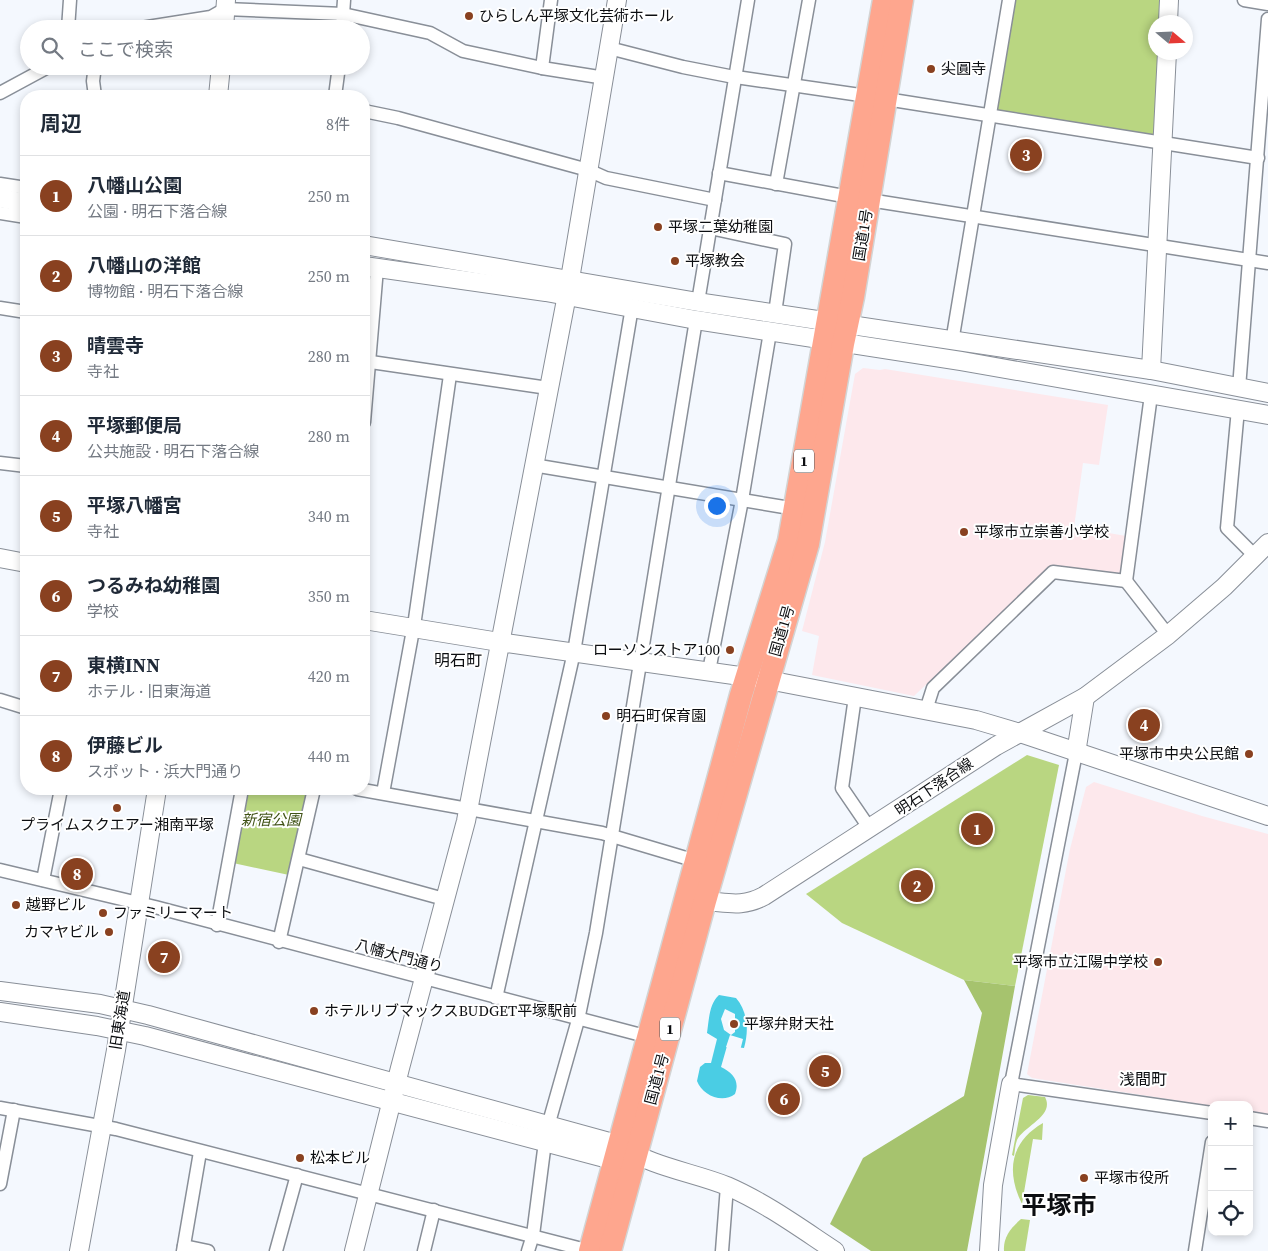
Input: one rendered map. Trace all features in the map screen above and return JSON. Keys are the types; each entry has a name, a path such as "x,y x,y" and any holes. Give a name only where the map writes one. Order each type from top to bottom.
{"highway":[{"name":"国道1号","path":"610,1251 624,1154 649,1037 664,988 696,861 758,678 808,544 836,332 876,98 884,0"},
{"name":"国道1号","path":"876,98 902,0"},
{"name":"国道1号","path":"590,1251 624,1154 643,1130 730,815 758,678 836,332"},
{"path":"696,861 704,860 710,854 717,831 730,815"}],"street":[{"path":"69,20 70,0"},
{"path":"343,20 344,0"},
{"path":"542,68 551,0"},
{"path":"354,1251 468,809 498,642 568,287 617,0"},
{"path":"528,1251 533,1236 547,1134 578,1020 596,933 610,836 748,0"},
{"path":"776,184 809,0"},
{"path":"952,342 1009,0"},
{"path":"1168,15 1169,0"},
{"path":"1244,0 1268,4"},
{"path":"225,20 226,4"},
{"path":"188,20 211,16 226,4 343,14 430,33 463,51 542,68 605,78"},
{"path":"1239,388 1268,19"},
{"path":"610,48 683,67 735,77 1258,158"},
{"path":"1152,370 1167,60"},
{"path":"0,93 33,75"},
{"path":"94,75 94,90"},
{"path":"219,90 220,75"},
{"path":"336,90 338,75"},
{"path":"370,112 398,118 588,170 606,178 714,200"},
{"path":"719,173 859,199 1268,263"},
{"path":"0,184 20,187"},
{"path":"0,198 20,202"},
{"path":"0,213 20,216"},
{"path":"710,228 785,244 775,313"},
{"path":"370,246 568,287 697,311 770,332 836,332 952,342 1152,370 1268,392"},
{"path":"370,267 568,287 632,307 775,313 836,332 961,361 1268,415"},
{"path":"496,998 574,652 632,307"},
{"path":"0,308 20,311"},
{"path":"710,671 742,500 770,332"},
{"path":"370,363 548,388"},
{"path":"383,793 413,628 450,375"},
{"path":"1126,581 1151,395"},
{"path":"1238,409 1227,528 1255,556"},
{"path":"0,463 20,465"},
{"path":"533,465 796,509"},
{"name":"明石下落合線","path":"705,901 734,905 756,901 996,746 1084,697 1168,635 1224,587 1268,543"},
{"path":"0,558 20,562"},
{"path":"926,710 933,688 1054,572 1126,581 1168,635"},
{"path":"370,621 498,642 639,660 758,678 926,710 1020,733 1268,816"},
{"path":"854,696 842,788 870,829"},
{"path":"989,1251 993,1185 1076,753 1084,697"},
{"path":"0,700 20,706"},
{"path":"370,791 536,820 610,836 696,861"},
{"path":"43,880 60,795"},
{"name":"旧東海道","path":"79,1251 140,904 156,795"},
{"path":"216,924 241,795"},
{"path":"279,942 313,795"},
{"path":"299,859 444,899"},
{"name":"八幡大門通り","path":"0,870 140,904 279,942 649,1037"},
{"path":"664,988 684,945 695,905 699,901 705,901"},
{"path":"0,991 122,1008 396,1083 547,1134"},
{"path":"0,1012 118,1030 392,1101 547,1134 658,1163 727,1186 773,1209 836,1251"},
{"path":"1011,1084 1208,1112"},
{"path":"0,1108 102,1126 590,1251"},
{"path":"0,1184 14,1110"},
{"path":"1253,1119 1268,1121"},
{"path":"643,1130 646,1150 658,1163"},
{"path":"1195,1251 1211,1146"},
{"path":"200,1152 184,1249 208,1251"},
{"path":"276,1251 297,1175"},
{"path":"722,1251 727,1186"},
{"path":"424,1251 434,1210"}],"shaded area":[{"name":"平塚市立崇善小学校","path":"863,368 885,369 1108,405 1099,465 1083,463 1074,527 1126,536 1122,572 1119,576 1051,567 914,696 812,675 819,636 802,631 825,542 855,374"},
{"name":"平塚市立江陽中学校","path":"1094,782 1202,816 1268,834 1268,1115 1253,1113 1253,1101 1208,1101 1208,1105 1032,1078 1027,1074 1070,849 1086,787"}],"green space":[{"path":"1013,0 1164,0 1163,15 1148,15 1148,60 1162,60 1158,138 995,110"},
{"path":"1027,755 1059,765 1015,986 964,980 842,923 806,894"},
{"name":"新宿公園","path":"246,795 306,795 289,875 233,863"},
{"path":"964,980 1015,986 967,1251 871,1251 830,1224 863,1158 964,1096 982,1013"},
{"path":"1028,1095 1045,1097 1046,1110 1017,1140 1014,1156 1012,1155 1023,1098"},
{"path":"1043,1123 1042,1140 1033,1139 1022,1204 1014,1181 1014,1159 1024,1139"},
{"path":"1021,1219 1030,1220 1025,1251 1004,1251 1008,1233"}],"water":[{"path":"719,995 736,998 743,1009 746,1022 747,1035 744,1048 727,1046 721,1067 732,1075 737,1085 735,1094 724,1098 708,1094 697,1081 700,1067 705,1063 711,1063 717,1039 707,1033 710,1012","holes":["725,1009 735,1014 735,1032 731,1035 724,1030 721,1019"]}],"pier":[{"path":"730,1035 743,1039 740,1051 726,1047"}],"place":[{"name":"ひらしん平塚文化芸術ホール","path":"469,16"},
{"name":"尖圓寺","path":"931,69"},
{"name":"晴雲寺","path":"1026,155"},
{"name":"平塚二葉幼稚園","path":"658,227"},
{"name":"平塚教会","path":"675,261"},
{"name":"平塚市立崇善小学校","path":"964,532"},
{"name":"ローソンストア100","path":"730,650"},
{"name":"明石町保育園","path":"606,716"},
{"name":"平塚郵便局","path":"1144,725"},
{"name":"平塚市中央公民館","path":"1249,754"},
{"name":"プライムスクエアー湘南平塚","path":"117,808"},
{"name":"八幡山公園","path":"977,829"},
{"name":"伊藤ビル","path":"77,874"},
{"name":"八幡山の洋館","path":"917,886"},
{"name":"越野ビル","path":"16,905"},
{"name":"ファミリーマート","path":"103,913"},
{"name":"カマヤビル","path":"109,932"},
{"name":"東横INN","path":"164,957"},
{"name":"平塚市立江陽中学校","path":"1158,962"},
{"name":"ホテルリブマックスBUDGET平塚駅前","path":"314,1011"},
{"name":"平塚弁財天社","path":"734,1024"},
{"name":"平塚八幡宮","path":"825,1071"},
{"name":"つるみね幼稚園","path":"784,1099"},
{"name":"松本ビル","path":"300,1158"},
{"name":"平塚市役所","path":"1084,1178"}],"district":[{"name":"明石町","path":"458,660"},
{"name":"浅間町","path":"1143,1079"},
{"name":"平塚市","path":"1059,1205"}]}
